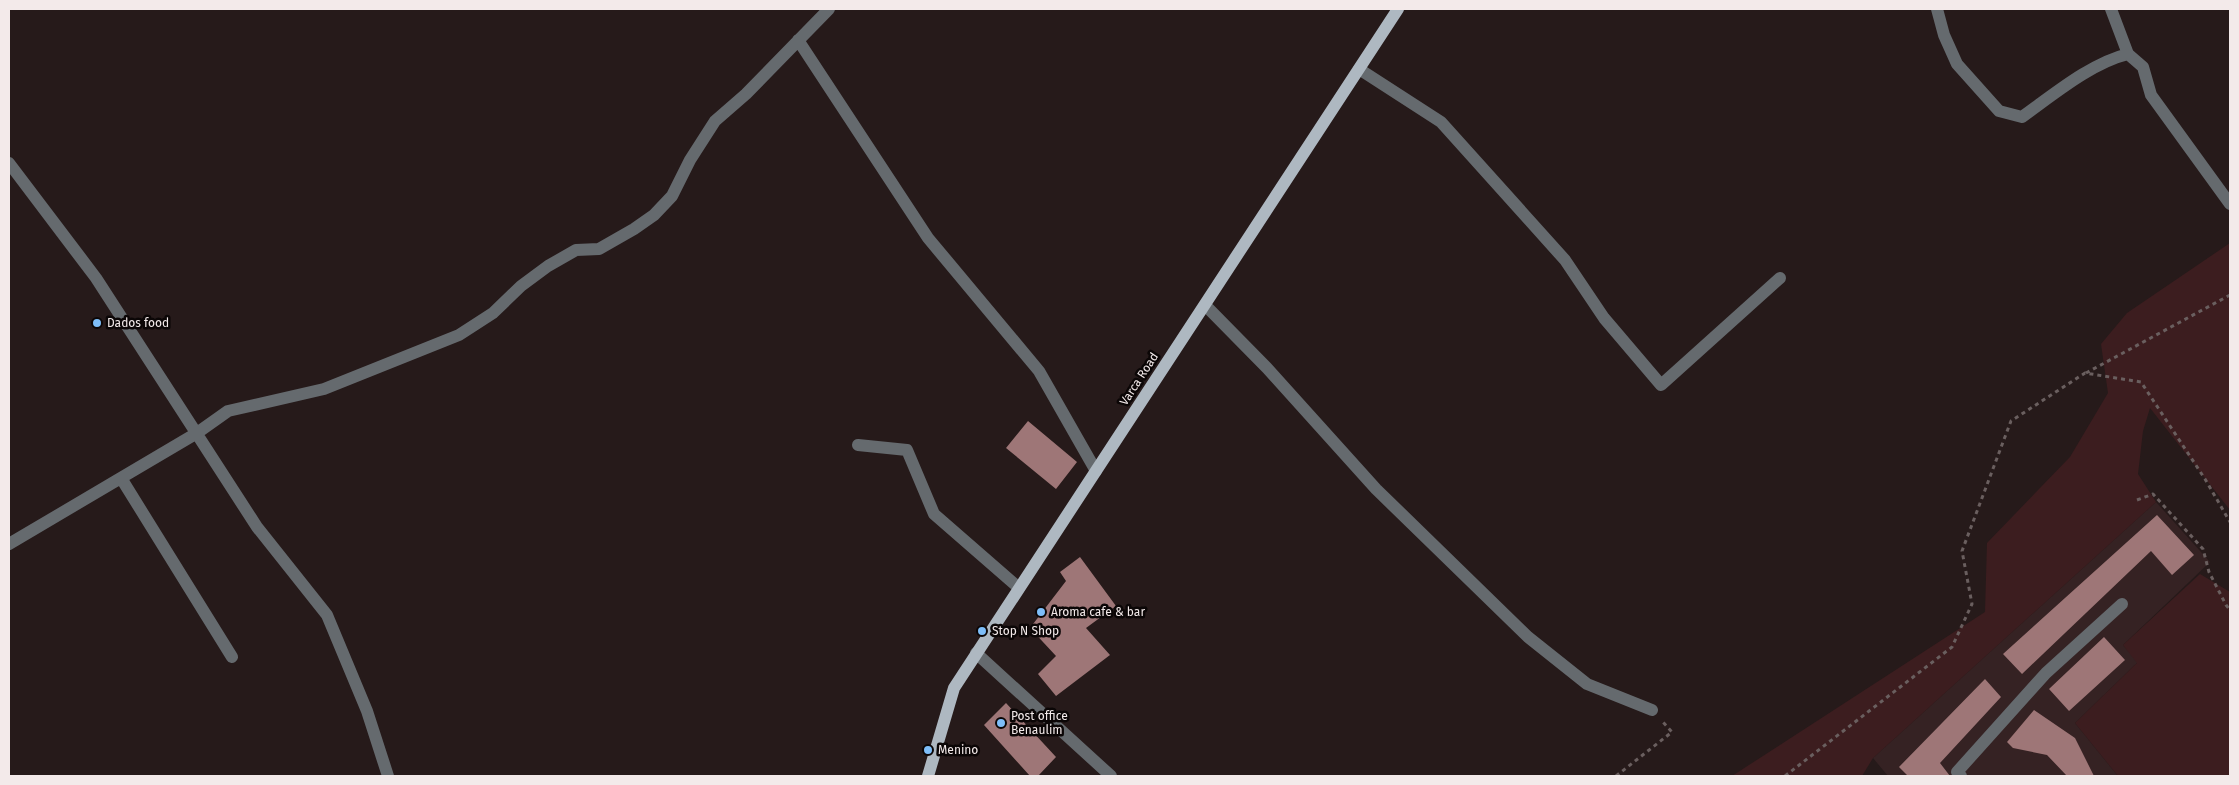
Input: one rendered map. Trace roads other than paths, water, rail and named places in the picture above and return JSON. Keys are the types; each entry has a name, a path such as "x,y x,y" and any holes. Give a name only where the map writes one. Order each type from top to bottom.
{"main road":[{"name":"Varca Road","path":"928,776 954,688 1398,9"}],"street":[{"path":"9,544 197,433 228,411 324,389 459,335 493,313 521,286 548,266 576,250 599,249 634,229 654,215 672,196 690,160 715,121 746,94 829,9"},
{"path":"1937,9 1944,36 1957,64 1999,111 2022,117 2054,94 2111,59 2128,54"},
{"path":"2111,9 2128,54 2142,67 2151,95 2230,204"},
{"path":"798,40 928,238 1039,371 1096,470"},
{"path":"1359,69 1441,122 1565,260 1604,318 1661,385 1780,278"},
{"path":"9,163 96,278 257,527 327,615 367,711 388,776"},
{"path":"1205,305 1267,368 1376,489 1528,637 1587,684 1652,710"},
{"path":"858,445 908,450 934,514 1019,588"},
{"path":"121,478 232,657"},
{"path":"1960,776 1957,772 2046,673 2122,604"},
{"path":"976,653 1111,776"}],"place":[{"name":"Dados food","path":"97,323"},
{"name":"Aroma cafe & bar","path":"1041,612"},
{"name":"Stop N Shop","path":"982,631"},
{"name":"Post office Benaulim","path":"1001,723"},
{"name":"Menino","path":"928,750"}]}
